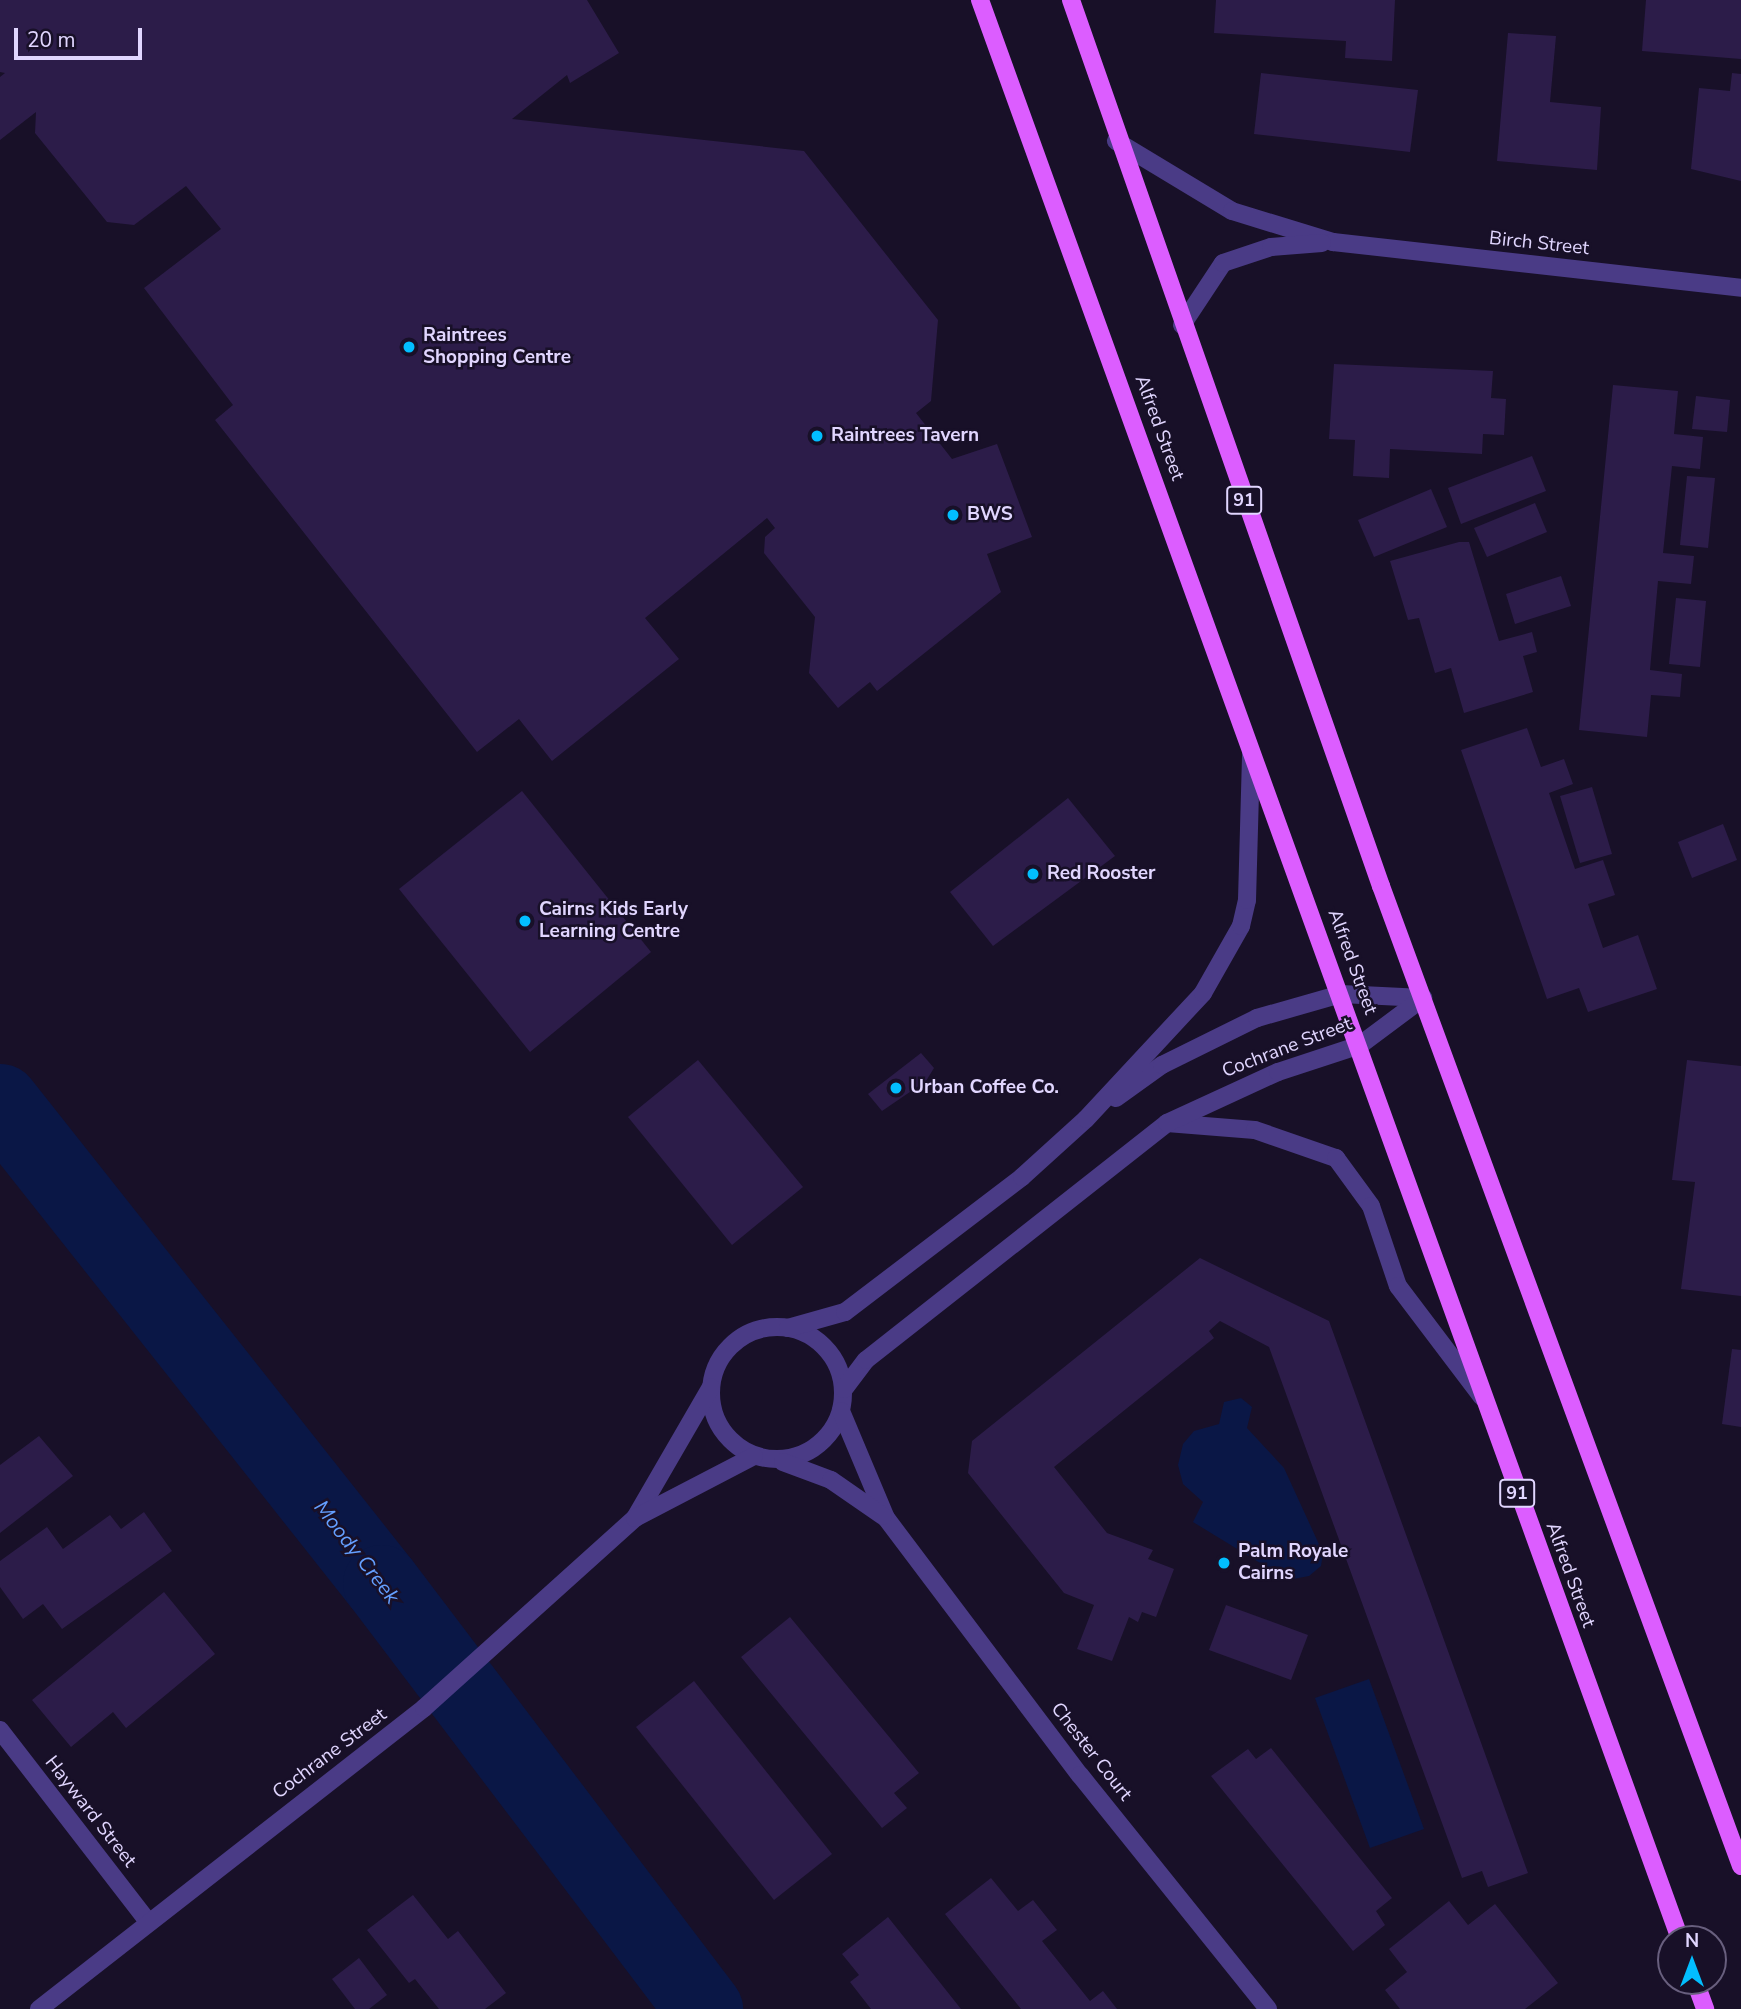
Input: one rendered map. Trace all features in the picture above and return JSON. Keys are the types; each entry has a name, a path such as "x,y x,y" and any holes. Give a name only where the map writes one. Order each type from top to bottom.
{"main road":[{"name":"Alfred Street","path":"981,0 1360,1045 1482,1397 1675,1925"},
{"name":"91","path":"1070,0 1116,141 1423,998 1741,1866"}],"street":[{"name":"Birch Street","path":"1116,141 1232,211 1333,242 1741,288"},
{"name":"Birch Street","path":"1182,325 1223,264 1271,247 1333,242"},
{"name":"Cochrane Street","path":"788,1328 845,1311 1022,1177 1086,1119 1203,993 1241,926 1251,747"},
{"name":"Cochrane Street","path":"1086,1119 1211,1038 1257,1018 1341,994 1423,998"},
{"name":"Cochrane Street","path":"844,1389 866,1360 1167,1124 1278,1072 1360,1045 1423,998"},
{"path":"1167,1124 1255,1130 1336,1157 1371,1206 1398,1286 1482,1397"},
{"path":"775,1460 817,1447 841,1411 844,1389 826,1348 788,1328 745,1335 722,1357 711,1387 720,1429 754,1455 775,1460 806,1467 886,1518"},
{"name":"Cochrane Street","path":"635,1518 711,1387"},
{"path":"841,1411 886,1518"},
{"name":"Cochrane Street","path":"39,2009 147,1920 424,1708 506,1639 635,1518 754,1455"},
{"name":"Chester Court","path":"886,1518 1080,1775 1268,2009"},
{"name":"Hayward Street","path":"0,1730 147,1920"}],"shaded area":[{"path":"1241,1398 1252,1407 1247,1428 1284,1468 1323,1553 1321,1566 1309,1576 1288,1580 1193,1522 1203,1502 1183,1484 1178,1465 1183,1444 1194,1431 1219,1424 1224,1402"},
{"path":"1369,1679 1424,1829 1370,1848 1315,1698"}],"building":[{"name":"Raintrees Shopping Centre","path":"0,0 587,0 619,53 570,83 567,75 512,119 804,151 938,320 931,401 916,413 952,459 997,444 1032,537 987,554 1001,592 877,691 870,682 838,708 809,673 815,617 764,553 765,537 775,528 767,518 645,618 679,659 552,761 519,719 477,752 215,420 233,405 144,288 221,229 186,186 134,225 107,222 35,133 36,112 0,140 0,77 5,73 0,72"},
{"path":"1216,0 1395,0 1392,61 1345,58 1346,41 1214,33"},
{"path":"1646,0 1741,0 1741,59 1642,51"},
{"path":"1508,33 1556,36 1550,102 1601,107 1597,170 1497,161"},
{"path":"1261,73 1418,90 1410,152 1254,134"},
{"path":"1732,73 1741,74 1741,181 1691,169 1699,88 1730,91"},
{"path":"1334,364 1493,371 1491,398 1506,399 1504,435 1483,434 1482,454 1390,449 1389,478 1353,476 1355,440 1329,439"},
{"path":"1613,385 1678,391 1674,434 1703,437 1700,469 1672,466 1663,553 1694,556 1691,584 1658,581 1650,670 1682,674 1680,697 1651,695 1647,737 1579,730"},
{"path":"1696,396 1730,400 1727,432 1692,429"},
{"path":"1532,456 1546,491 1461,524 1448,488"},
{"path":"1687,476 1715,478 1708,548 1680,545"},
{"path":"1431,489 1447,527 1374,557 1358,520"},
{"path":"1535,503 1547,532 1487,557 1474,528"},
{"path":"1459,542 1469,542 1499,641 1532,632 1537,652 1523,656 1533,692 1464,713 1451,668 1435,673 1419,618 1408,620 1390,561"},
{"path":"1561,576 1571,606 1515,624 1506,594"},
{"path":"1676,598 1706,601 1700,667 1669,664"},
{"path":"1527,728 1541,767 1564,759 1573,784 1549,793 1575,869 1603,860 1615,895 1588,904 1603,948 1638,935 1657,989 1588,1012 1579,988 1547,999 1461,750"},
{"path":"1592,787 1612,854 1580,863 1560,796"},
{"name":"Cairns Kids Early Learning Centre","path":"522,791 651,952 530,1052 399,889"},
{"name":"Red Rooster","path":"1068,798 1115,856 993,946 950,892"},
{"path":"1723,824 1737,860 1692,878 1678,842"},
{"name":"Urban Coffee Co.","path":"921,1053 934,1068 926,1081 882,1111 868,1094"},
{"path":"698,1060 803,1187 732,1245 628,1117"},
{"path":"1687,1060 1741,1066 1741,1296 1681,1289 1695,1182 1672,1180"},
{"path":"1200,1258 1329,1321 1528,1873 1488,1887 1482,1871 1462,1878 1269,1347 1220,1321 1209,1331 1214,1338 1054,1467 1107,1533 1153,1550 1148,1559 1174,1569 1156,1617 1142,1612 1138,1622 1129,1617 1112,1661 1077,1649 1094,1605 1064,1593 968,1473 972,1441"},
{"path":"1732,1349 1741,1350 1741,1427 1722,1424"},
{"path":"39,1436 73,1476 0,1533 0,1465"},
{"path":"144,1512 172,1551 62,1629 43,1604 23,1619 0,1587 0,1561 47,1527 63,1549 110,1515 121,1529"},
{"path":"164,1592 215,1654 126,1728 113,1712 71,1747 32,1700"},
{"path":"1226,1605 1308,1635 1291,1680 1209,1650"},
{"path":"790,1617 919,1773 894,1793 907,1808 882,1828 741,1657"},
{"path":"694,1681 832,1854 774,1900 636,1727"},
{"path":"1271,1748 1392,1898 1376,1911 1385,1925 1353,1951 1211,1776 1248,1749 1256,1759"},
{"path":"991,1878 1018,1911 1033,1900 1057,1930 1042,1941 1090,2001 1103,1991 1117,2009 1021,2009 945,1914"},
{"path":"413,1895 448,1939 458,1931 506,1993 485,2009 439,2009 415,1979 409,1983 367,1930"},
{"path":"1449,1901 1468,1925 1495,1904 1558,1983 1525,2009 1400,2009 1385,1990 1407,1972 1389,1949"},
{"path":"888,1917 961,2009 871,2009 850,1982 859,1975 842,1954"},
{"path":"359,1958 387,1995 369,2009 355,2009 332,1979"}],"waterway":[{"name":"Moody Creek","path":"0,1102 381,1583 704,2009"}],"place":[{"name":"Raintrees Shopping Centre","path":"409,347"},
{"name":"Raintrees Tavern","path":"817,436"},
{"name":"BWS","path":"953,515"},
{"name":"Red Rooster","path":"1033,874"},
{"name":"Cairns Kids Early Learning Centre","path":"525,921"},
{"name":"Urban Coffee Co.","path":"896,1088"},
{"name":"Palm Royale Cairns","path":"1224,1563"}]}
